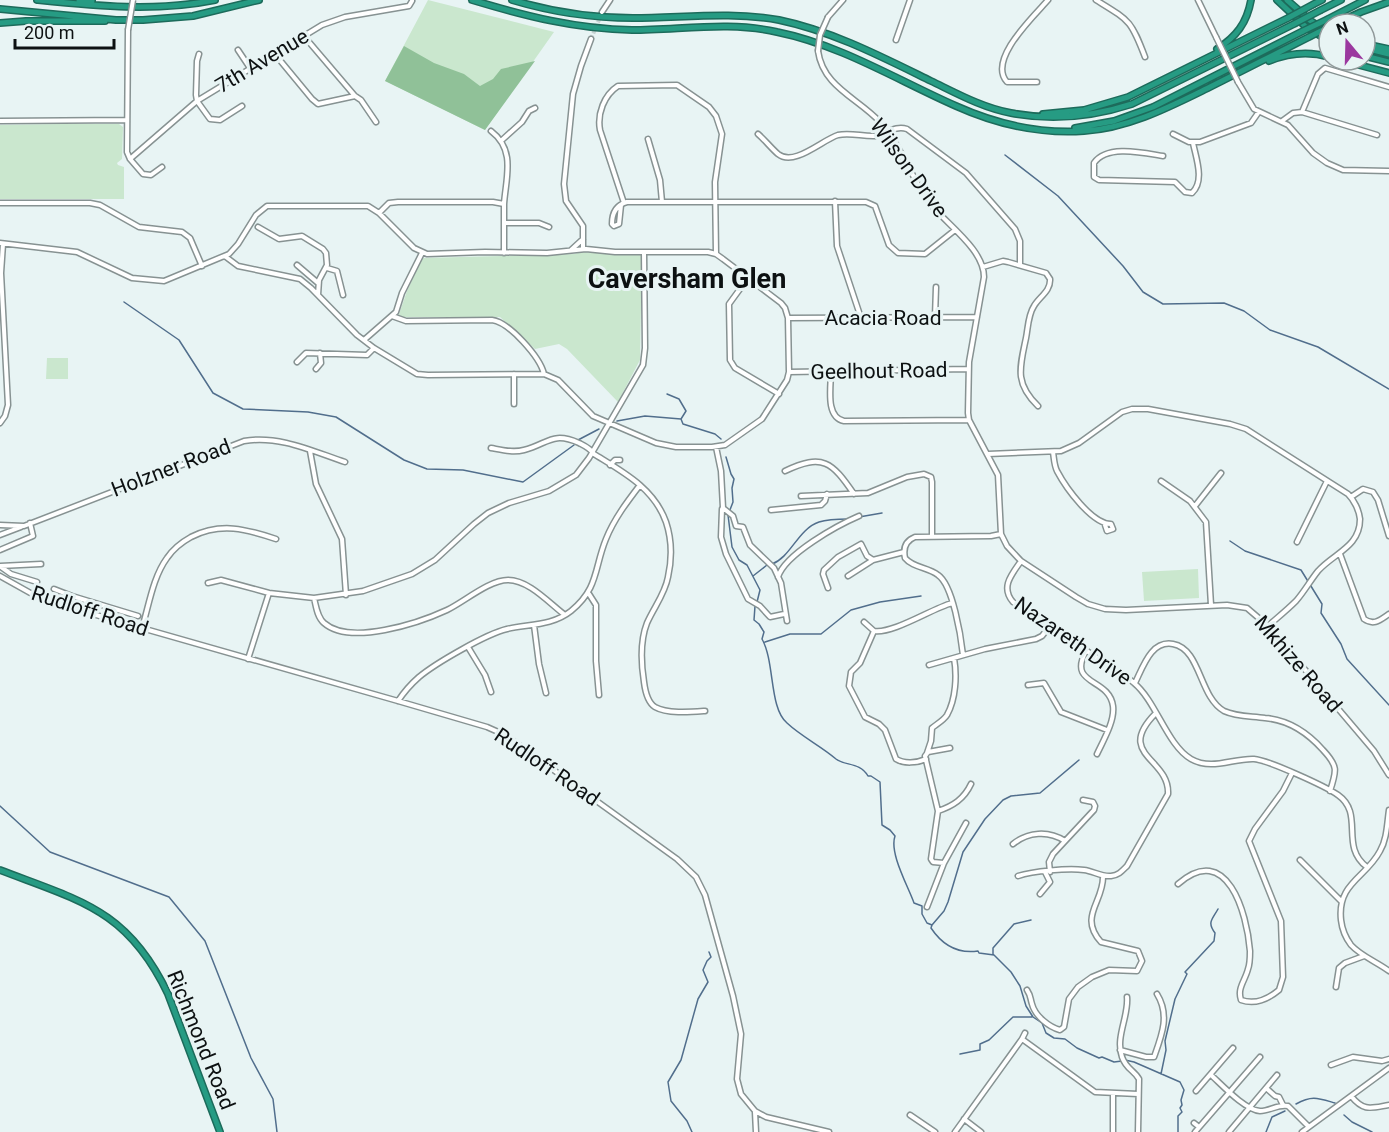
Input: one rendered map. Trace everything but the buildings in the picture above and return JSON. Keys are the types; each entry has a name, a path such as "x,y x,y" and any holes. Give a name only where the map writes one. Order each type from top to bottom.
{"highway":[{"path":"37,0 117,7 163,8 215,0"},
{"path":"79,0 112,3 117,7"},
{"path":"0,23 154,20 193,16 259,0"},
{"path":"472,0 551,21 594,28 635,30 731,26 776,31 841,51 959,108 989,119 1026,128 1058,130 1093,130 1138,120 1169,107 1317,33"},
{"path":"512,0 561,12 597,17 734,15 767,18 800,25 846,42 963,97 1009,113 1063,118 1111,111 1157,93 1341,0"},
{"path":"1177,73 1233,38 1247,17 1251,0"},
{"path":"1277,0 1306,27 1317,34"},
{"path":"1287,0 1317,25"},
{"path":"1009,113 1060,114 1091,109 1128,97 1322,0"},
{"path":"1058,130 1097,125 1133,115 1174,97 1365,0"},
{"path":"1361,12 1389,2"},
{"path":"0,9 116,20"},
{"path":"1240,72 1287,55 1317,54"},
{"name":"Richmond Road","path":"0,870 86,904 113,920 137,943 158,972 168,994 220,1132"}],"street":[{"path":"133,0 128,30 127,149 130,159 145,175 155,173 162,167"},
{"path":"602,12 610,0"},
{"name":"Wilson Drive","path":"843,0 828,17 820,35 818,51 822,66 831,81 877,119 887,131 926,197 977,255 983,267"},
{"path":"896,40 910,0"},
{"path":"1037,82 1007,82 1003,76 1002,62 1008,48 1048,0"},
{"path":"1096,0 1129,21 1145,57"},
{"path":"1198,0 1250,105 1258,113 1291,128 1313,153 1334,166 1349,170 1389,171"},
{"name":"7th Avenue","path":"130,159 198,100 303,35 331,21 402,8 409,6 412,1"},
{"path":"303,35 355,96 361,100 376,122"},
{"path":"582,249 583,226 564,196 564,184 573,94 580,66 591,39"},
{"path":"238,50 250,68"},
{"path":"274,53 318,104 355,96"},
{"path":"199,54 196,61 198,100 210,119 213,121 227,117 242,106"},
{"path":"1302,112 1318,74 1325,68 1389,87"},
{"path":"716,254 716,202 716,182 722,134 713,110 677,85 625,84 613,89 601,109 598,120 622,204 619,224 614,226 612,224 613,214 622,204 662,202 716,202 835,201 866,202 875,206 890,245 898,253 925,254 955,230"},
{"path":"502,140 522,122 529,111 536,108"},
{"path":"1282,122 1293,113 1302,112 1377,135"},
{"path":"1173,134 1193,143 1251,123 1258,113"},
{"path":"0,121 127,120"},
{"path":"758,134 779,155 787,158 798,156 824,141 841,135 873,136 901,127 907,129 970,177 1018,233 1020,265"},
{"path":"491,132 502,140 508,157 504,204 504,253"},
{"path":"648,139 660,180 662,202"},
{"path":"1164,156 1112,153 1096,160 1094,177 1099,180 1175,182 1185,192 1192,193 1199,182 1193,143"},
{"path":"127,149 136,153"},
{"path":"835,201 836,241 861,318"},
{"path":"379,213 389,203 398,202 504,204"},
{"path":"0,203 95,204 139,227 183,232 190,238 202,266"},
{"path":"0,423 5,417 8,405 1,273 2,244 77,252 124,275 138,279 164,281 226,256 238,244 256,215 267,206 357,204 368,206 379,213 422,253 504,253 582,249 716,254 782,303 788,321 789,372 787,380 758,423 729,443 716,447 664,446 589,413 558,380 544,374 423,375 412,371 364,340 300,279 238,266 226,256"},
{"path":"504,223 539,223 549,227"},
{"path":"258,227 274,238 298,236 306,238 323,249 327,259 327,268 318,283 318,295"},
{"path":"571,250 583,239"},
{"path":"208,583 221,580 269,594 314,598 346,595 412,574 435,560 488,513 509,503 564,484 584,466 645,359 644,252"},
{"path":"364,340 396,312 402,293 422,253"},
{"path":"963,655 959,625 945,582 941,576 908,562 904,558 904,552 907,542 912,538 1000,534 997,471 969,420 968,369 984,277 983,267 1003,261 1046,273 1050,279 1050,285 1032,310 1020,367 1025,391 1038,406"},
{"path":"297,265 318,283"},
{"path":"327,268 337,271 343,295"},
{"path":"748,278 729,304 730,360 735,368 778,394"},
{"path":"935,317 936,287"},
{"path":"392,316 406,321 492,320 501,322 539,360 544,374"},
{"name":"Acacia Road","path":"788,321 795,318 977,318"},
{"path":"297,362 304,354 367,355 374,348"},
{"path":"316,369 321,363 320,353"},
{"name":"Geelhout Road","path":"789,372 968,369"},
{"path":"831,371 831,408 837,419 844,421 969,420"},
{"path":"514,374 514,404"},
{"path":"988,454 1016,451 1053,452 1068,449 1122,412 1132,409 1148,409 1246,429 1351,497 1360,516 1354,540 1329,561 1314,576 1294,603 1268,626"},
{"path":"491,448 518,451 549,439 560,437 570,439 591,449 649,493 662,512 670,546 668,579 642,639 643,676 648,698 652,704 664,710 705,711"},
{"name":"Holzner Road","path":"0,525 24,526 238,443 252,440 270,440 291,444 345,462"},
{"path":"716,447 721,471 724,510 720,514 723,547 748,599 760,606 770,617 784,614"},
{"path":"310,451 316,484 342,539 346,595"},
{"path":"1053,452 1059,474 1087,512 1105,525"},
{"path":"610,465 615,460 620,460"},
{"path":"785,471 814,461 823,461 844,479 854,494"},
{"path":"1195,506 1221,472"},
{"path":"801,496 872,492 901,478 913,475 929,476 932,482 932,536"},
{"path":"1161,481 1195,506 1207,524 1211,605"},
{"path":"1298,542 1328,482"},
{"path":"398,701 420,676 468,647 501,630 554,621 565,615 589,594 597,576 607,537 618,514 640,485"},
{"path":"1351,497 1363,489 1373,492 1378,500 1389,536"},
{"path":"771,510 821,505 827,494"},
{"path":"724,510 732,516 736,526 744,528 750,545 774,568 782,587 784,614 787,621"},
{"path":"778,577 785,563 834,528 859,516"},
{"path":"0,550 33,536 30,523"},
{"path":"0,536 24,526"},
{"path":"142,628 159,573 167,558 183,542 206,530 221,527 235,527 276,539"},
{"name":"Mkhize Road","path":"1000,534 1007,546 1021,561 1076,597 1096,607 1126,610 1227,605 1246,608 1268,626 1382,761 1389,775"},
{"path":"828,588 823,574 824,570 847,551 861,544 867,556 873,561"},
{"path":"848,576 873,561 890,554 904,552"},
{"path":"1340,554 1364,619 1373,623 1389,614"},
{"name":"Nazareth Drive","path":"1021,561 1008,581 1009,597 1013,602 1135,683 1181,749 1196,761 1213,764 1246,759 1258,760 1292,773 1339,796 1347,805 1352,818 1354,852 1367,867"},
{"path":"0,567 10,564 41,564"},
{"path":"0,567 11,574 37,582"},
{"name":"Rudloff Road","path":"0,576 34,595 68,607 487,727 505,735 692,872 705,895 738,1012 741,1034 737,1083 741,1094 755,1112"},
{"path":"314,598 318,615 325,624 341,630 372,632 398,627 436,615 496,582 509,580 528,586 565,615"},
{"path":"54,589 138,616"},
{"path":"248,658 269,594"},
{"path":"589,594 596,605 596,672 599,695"},
{"path":"68,607 72,596"},
{"path":"864,622 874,631 888,630 952,603"},
{"path":"534,625 538,664 546,693"},
{"path":"929,665 1036,639 1042,636 1049,627"},
{"path":"874,631 860,663 851,672 850,689 865,717 885,730 896,759 907,762 926,759"},
{"path":"1135,683 1155,648 1167,644 1182,647 1189,653 1208,693 1219,707 1237,715 1287,722 1314,740 1336,768 1330,790"},
{"path":"468,647 485,675 490,692"},
{"path":"1086,651 1080,663 1081,671 1106,692 1113,703 1107,730 1097,754"},
{"path":"944,863 931,859 938,811 926,753 933,727 945,718 949,709 956,678 954,658"},
{"path":"1028,685 1045,684 1061,712 1107,730"},
{"path":"1018,876 1082,870 1103,876 1116,875 1127,866 1166,798 1168,789 1161,772 1144,754 1141,746 1143,729 1156,713"},
{"path":"926,753 950,748"},
{"path":"1178,884 1193,873 1207,869 1217,872 1233,887 1250,949 1248,969 1239,992 1241,1000 1249,1003 1262,1001 1279,990 1282,982 1282,928 1279,914 1249,841 1255,828 1277,800 1292,773"},
{"path":"938,811 959,801 971,784"},
{"path":"1050,872 1050,858 1094,810 1093,802 1083,800"},
{"path":"1389,810 1383,845 1378,855 1349,885 1341,901 1340,912 1342,930 1353,947 1389,971"},
{"path":"927,907 944,863 966,824"},
{"path":"1013,844 1023,836 1035,833 1058,837 1065,841"},
{"path":"1300,860 1341,901"},
{"path":"1040,894 1050,882 1044,872"},
{"path":"1027,990 1034,1009 1046,1023 1060,1030 1064,1027 1069,999 1078,987 1092,977 1109,970 1137,971 1142,962 1138,951 1101,942 1092,928 1091,914 1102,887 1103,876"},
{"path":"1336,987 1339,968 1345,963 1365,956"},
{"path":"1120,1050 1149,1058 1154,1057 1165,1014 1157,994"},
{"path":"1127,996 1128,1012 1120,1050 1126,1068 1136,1074 1139,1081 1138,1132"},
{"path":"955,1132 1025,1033"},
{"path":"1022,1039 1092,1090 1103,1094 1138,1094"},
{"path":"1196,1091 1233,1048"},
{"path":"1195,1132 1260,1057"},
{"path":"1331,1065 1351,1058 1382,1061 1389,1059"},
{"path":"1302,1132 1389,1068"},
{"path":"1210,1075 1250,1108 1263,1111 1283,1105 1291,1107 1308,1126"},
{"path":"1229,1132 1277,1075"},
{"path":"1266,1088 1279,1097 1283,1105"},
{"path":"1113,1094 1113,1132"},
{"path":"1351,1096 1357,1104 1364,1108 1389,1105"},
{"path":"756,1132 755,1112 771,1119 829,1132"},
{"path":"910,1115 935,1132"},
{"path":"964,1119 981,1132"},
{"path":"1194,1123 1200,1126"}],"green space":[{"path":"428,0 554,32 485,130 385,81"},
{"path":"404,46 434,63 464,74 480,86 493,79 501,69 535,61 485,130 385,81"},
{"path":"119,124 123,127 122,159 117,163 124,167 124,199 0,199 0,125"},
{"path":"582,252 642,255 640,360 618,402 567,349 559,344 535,349 500,317 398,317 422,258"},
{"path":"47,358 68,358 68,379 46,379"},
{"path":"1198,569 1199,598 1144,601 1142,572"}],"waterway":[{"path":"1005,155 1058,196 1123,266 1143,292 1163,304 1224,303 1244,311 1270,330 1318,347 1389,389"},
{"path":"124,302 179,340 213,393 243,409 308,412 336,417 404,460 427,469 463,470 523,482 574,445"},
{"path":"667,394 679,399 686,411 681,419 683,424 715,434 721,439"},
{"path":"617,421 645,416 681,419"},
{"path":"578,440 599,429"},
{"path":"726,457 734,479 733,502 728,515 732,547 739,560 747,565 760,590 757,602"},
{"path":"859,517 882,513"},
{"path":"772,564 779,560 812,526 826,520 849,519"},
{"path":"1230,541 1245,551 1301,570 1322,604 1321,613 1341,644 1347,659 1389,705"},
{"path":"753,576 767,565"},
{"path":"765,642 790,634 821,634 851,610 880,602 921,596"},
{"path":"755,606 754,620 764,632 762,639 781,716 793,728 836,759 861,768 868,776 880,782 882,825 895,836 895,851 904,879 914,903 922,906 922,914 927,923 932,925 931,928 941,940 951,947 994,955 1011,972 1020,986 1026,1006 1033,1017 1042,1023 1046,1033 1054,1038 1065,1039 1077,1048 1099,1058 1114,1062 1122,1061"},
{"path":"932,925 944,911 948,902 963,852 985,819 1003,800 1011,796 1040,793 1079,760"},
{"path":"0,806 50,852 169,897 205,941 251,1058 273,1099 277,1132"},
{"path":"1161,1074 1166,1050 1165,1041 1175,999 1187,974 1185,972 1214,941 1215,933 1211,923 1218,909"},
{"path":"993,954 993,948 1014,924 1031,920"},
{"path":"692,1132 687,1121 671,1101 668,1082 681,1060 698,999 708,982 703,970 711,957 709,952"},
{"path":"960,1054 980,1050 980,1044 989,1040 1013,1017 1032,1017"},
{"path":"1125,1060 1180,1082 1184,1090 1180,1108 1182,1112 1178,1116 1178,1132"},
{"path":"1296,1104 1315,1098 1335,1103"},
{"path":"1266,1132 1272,1117 1285,1111"},
{"path":"1344,1115 1352,1122 1372,1132"}],"tunnel":[{"path":"591,39 601,15"}],"district":[{"name":"Caversham Glen","path":"687,279"}]}
